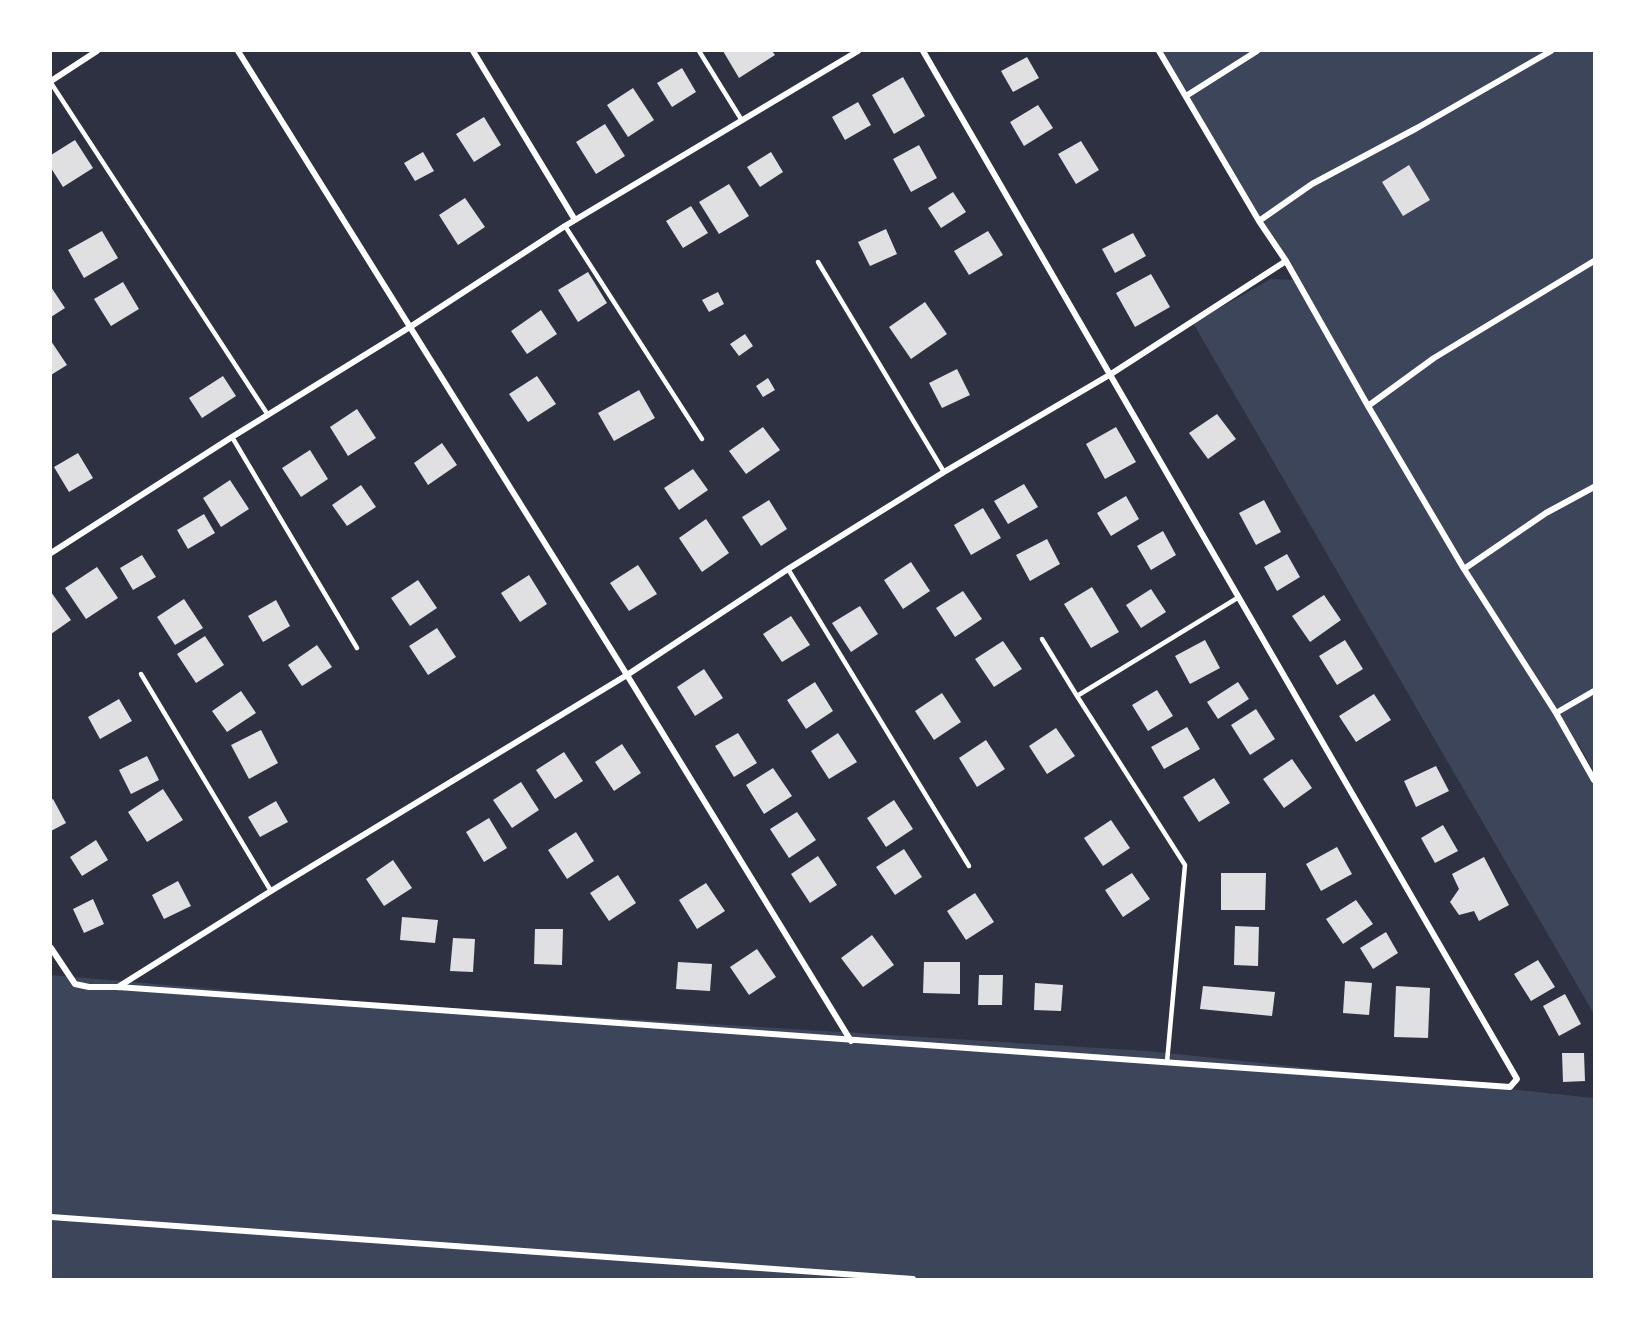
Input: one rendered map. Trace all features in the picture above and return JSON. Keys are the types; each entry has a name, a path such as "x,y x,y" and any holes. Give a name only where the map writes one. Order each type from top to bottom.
{"street":[{"path":"51,82 97,51"},
{"path":"238,51 627,675 851,1041"},
{"path":"473,51 575,220"},
{"path":"51,553 410,327 565,226 858,51"},
{"path":"51,948 75,984 89,987 118,987 1510,1087 1516,1079 923,51"},
{"path":"1159,51 1259,221 1286,261 1464,569 1556,713 1594,780"},
{"path":"1186,96 1257,51"},
{"path":"1259,221 1312,184 1417,128 1551,51"},
{"path":"118,987 271,891 627,675 788,569 944,472 1111,374 1286,261"},
{"path":"1368,406 1434,358 1594,261"},
{"path":"1464,569 1546,513 1594,487"},
{"path":"1556,713 1594,692"},
{"path":"51,1217 913,1279"}],"lane":[{"path":"699,51 741,119"},
{"path":"51,82 268,415"},
{"path":"565,226 702,439"},
{"path":"818,262 944,472"},
{"path":"232,437 357,648"},
{"path":"788,569 969,866"},
{"path":"1077,696 1239,597"},
{"path":"1042,639 1185,865 1167,1062"},
{"path":"141,674 271,891"}],"shaded area":[{"path":"1157,51 1594,51 1594,772 1578,743 1576,744 1594,782 1594,1014 1193,323 1271,279 1294,280"},
{"path":"51,975 388,1004 1148,1051 1594,1098 1594,1279 51,1279"}],"building":[{"path":"723,51 772,51 775,55 739,78"},
{"path":"1027,57 1039,78 1013,92 1001,71"},
{"path":"682,68 696,92 672,107 657,83"},
{"path":"903,77 925,116 894,134 872,95"},
{"path":"633,88 654,120 628,137 607,105"},
{"path":"858,102 871,125 845,140 832,117"},
{"path":"1038,105 1053,128 1024,146 1010,122"},
{"path":"484,117 501,145 474,162 456,134"},
{"path":"605,124 625,156 596,174 576,142"},
{"path":"75,140 93,168 63,187 51,168 51,155"},
{"path":"1081,141 1099,170 1076,184 1058,154"},
{"path":"919,145 937,178 911,192 893,159"},
{"path":"423,152 434,171 415,181 404,163"},
{"path":"771,152 783,172 760,187 747,167"},
{"path":"1409,165 1430,200 1403,216 1382,182"},
{"path":"729,184 749,216 719,234 699,202"},
{"path":"953,192 966,212 941,228 928,208"},
{"path":"465,198 485,227 458,245 439,215"},
{"path":"691,206 708,233 683,248 666,221"},
{"path":"886,229 897,254 870,266 858,242"},
{"path":"102,231 118,258 84,278 68,250"},
{"path":"988,231 1003,255 969,275 954,251"},
{"path":"1133,233 1146,256 1115,273 1102,249"},
{"path":"588,272 607,303 578,322 558,290"},
{"path":"1151,274 1170,307 1135,327 1116,293"},
{"path":"123,282 139,309 111,326 94,299"},
{"path":"51,287 65,308 51,317"},
{"path":"718,292 724,304 709,312 702,300"},
{"path":"925,302 947,334 911,359 889,327"},
{"path":"541,310 557,334 527,354 511,331"},
{"path":"745,334 753,346 739,356 730,344"},
{"path":"51,341 67,365 51,375"},
{"path":"957,369 970,395 942,408 929,383"},
{"path":"223,376 236,396 202,418 189,398"},
{"path":"537,376 556,404 528,422 509,394"},
{"path":"768,378 775,390 763,397 756,386"},
{"path":"639,390 655,418 614,441 598,413"},
{"path":"357,409 376,438 348,456 330,427"},
{"path":"1217,414 1236,439 1208,459 1189,433"},
{"path":"763,427 780,450 746,474 729,451"},
{"path":"1116,427 1136,462 1105,479 1086,444"},
{"path":"442,443 457,465 428,485 414,463"},
{"path":"310,450 328,479 301,497 282,468"},
{"path":"78,453 93,478 69,492 54,467"},
{"path":"693,469 708,490 679,510 664,488"},
{"path":"230,480 249,509 221,527 203,498"},
{"path":"1024,484 1038,507 1008,524 994,501"},
{"path":"361,485 376,507 347,526 332,505"},
{"path":"1126,496 1139,519 1111,536 1097,513"},
{"path":"769,500 787,529 761,546 742,517"},
{"path":"1264,500 1281,532 1256,545 1239,513"},
{"path":"983,508 1001,538 971,555 954,525"},
{"path":"204,514 215,533 188,549 177,530"},
{"path":"706,519 729,553 702,572 679,538"},
{"path":"1163,531 1176,555 1151,570 1137,546"},
{"path":"1047,539 1060,564 1030,581 1016,555"},
{"path":"1287,554 1300,577 1277,591 1264,567"},
{"path":"142,555 156,577 133,590 120,568"},
{"path":"911,562 930,591 903,609 884,580"},
{"path":"638,565 657,594 629,611 610,583"},
{"path":"97,567 118,598 86,619 65,588"},
{"path":"529,575 547,604 520,622 501,593"},
{"path":"418,580 437,608 410,626 391,598"},
{"path":"1092,587 1119,632 1091,648 1064,604"},
{"path":"1151,589 1166,612 1141,628 1126,605"},
{"path":"963,591 982,619 955,637 936,608"},
{"path":"51,592 71,620 51,634"},
{"path":"1324,595 1341,620 1310,642 1292,616"},
{"path":"184,599 203,628 175,645 157,617"},
{"path":"276,600 290,626 263,642 248,616"},
{"path":"860,606 878,634 851,652 832,623"},
{"path":"791,616 810,645 782,662 763,634"},
{"path":"437,628 456,657 428,675 409,646"},
{"path":"205,636 224,665 196,683 177,654"},
{"path":"1205,640 1220,668 1190,684 1175,656"},
{"path":"1345,640 1363,669 1337,685 1319,656"},
{"path":"1003,641 1022,669 994,687 975,659"},
{"path":"317,645 332,667 302,686 288,665"},
{"path":"704,669 723,698 695,716 677,687"},
{"path":"815,682 833,711 806,729 787,700"},
{"path":"1238,682 1249,699 1218,719 1207,702"},
{"path":"1157,690 1173,716 1148,731 1132,705"},
{"path":"241,691 256,713 227,732 212,711"},
{"path":"942,693 961,722 934,740 915,711"},
{"path":"1374,694 1391,720 1356,742 1339,716"},
{"path":"119,699 132,721 100,739 88,717"},
{"path":"1256,709 1275,739 1250,755 1231,725"},
{"path":"1187,727 1200,749 1164,769 1151,747"},
{"path":"1056,728 1075,756 1047,774 1029,746"},
{"path":"261,730 278,763 249,779 231,745"},
{"path":"738,733 757,763 734,777 715,746"},
{"path":"838,733 857,762 829,779 811,751"},
{"path":"986,740 1005,769 977,787 959,758"},
{"path":"622,744 641,773 614,791 595,762"},
{"path":"564,752 583,781 555,799 536,770"},
{"path":"147,756 159,780 131,794 119,770"},
{"path":"1292,759 1312,788 1284,808 1263,779"},
{"path":"1436,766 1449,791 1416,807 1404,781"},
{"path":"773,768 792,796 764,814 746,785"},
{"path":"1214,778 1230,803 1199,822 1183,797"},
{"path":"521,782 539,810 512,828 493,800"},
{"path":"163,789 183,820 147,842 128,812"},
{"path":"53,799 66,823 51,831 51,800"},
{"path":"894,800 913,829 886,847 867,818"},
{"path":"276,801 288,822 260,837 248,817"},
{"path":"797,812 816,840 789,858 770,829"},
{"path":"489,818 507,848 484,862 466,832"},
{"path":"1111,820 1130,848 1103,866 1084,838"},
{"path":"1443,825 1458,851 1435,863 1421,838"},
{"path":"576,832 594,861 567,879 548,850"},
{"path":"96,840 108,860 82,876 70,857"},
{"path":"1337,847 1352,874 1321,891 1306,864"},
{"path":"904,849 922,877 895,895 876,867"},
{"path":"818,856 837,885 810,903 791,874"},
{"path":"1484,857 1509,905 1479,921 1474,911 1459,915 1450,902 1459,889 1452,874"},
{"path":"393,860 412,888 384,906 366,879"},
{"path":"1132,873 1150,899 1123,917 1105,890"},
{"path":"1221,873 1266,873 1265,910 1221,910"},
{"path":"618,875 636,903 609,921 590,893"},
{"path":"178,881 191,906 164,919 152,895"},
{"path":"706,883 725,911 697,929 679,900"},
{"path":"975,893 994,922 966,940 947,911"},
{"path":"93,899 104,924 84,933 73,909"},
{"path":"1356,900 1373,924 1343,944 1326,919"},
{"path":"402,917 438,920 435,943 400,940"},
{"path":"1235,926 1259,927 1258,966 1234,965"},
{"path":"535,929 563,929 562,965 534,964"},
{"path":"1386,932 1398,953 1373,969 1360,948"},
{"path":"872,935 894,965 863,987 841,958"},
{"path":"453,938 475,939 473,972 450,971"},
{"path":"757,949 776,977 749,995 730,967"},
{"path":"1538,960 1555,987 1531,1001 1514,974"},
{"path":"678,962 712,964 710,991 676,989"},
{"path":"924,962 960,962 960,994 923,993"},
{"path":"979,975 1003,975 1002,1005 978,1005"},
{"path":"1345,981 1372,983 1369,1015 1343,1013"},
{"path":"1035,983 1063,985 1061,1011 1034,1010"},
{"path":"1203,986 1275,992 1272,1016 1200,1009"},
{"path":"1396,986 1430,988 1428,1038 1394,1037"},
{"path":"1565,994 1581,1024 1559,1036 1543,1006"},
{"path":"1562,1053 1584,1053 1585,1081 1563,1082"}]}
